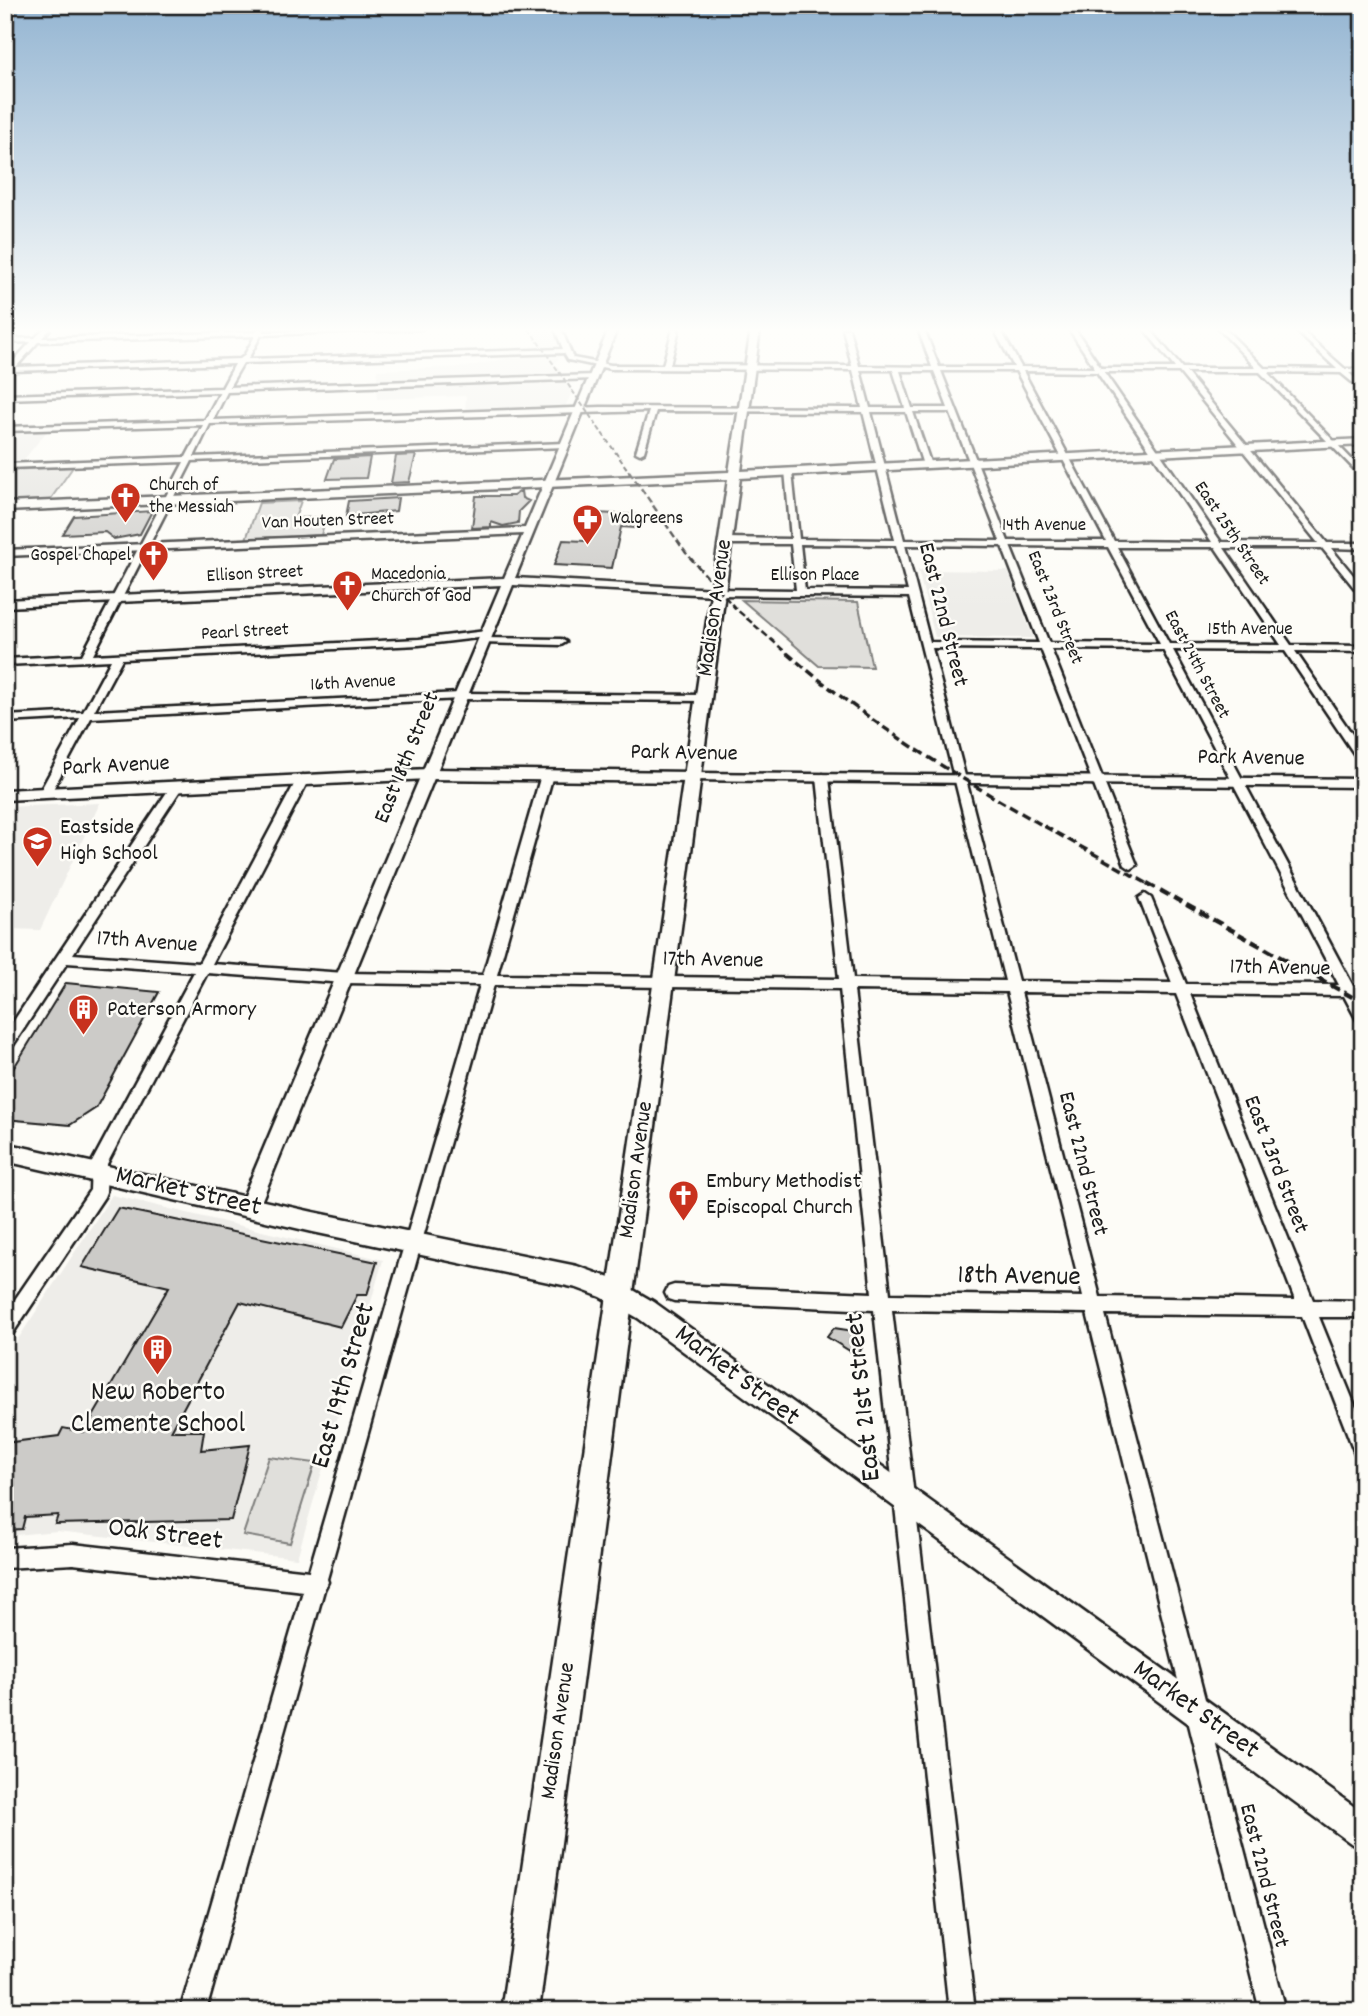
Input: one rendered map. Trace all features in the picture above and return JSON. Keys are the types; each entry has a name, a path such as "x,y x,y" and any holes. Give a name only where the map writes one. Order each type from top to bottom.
{"main road":[{"name":"Madison Avenue","path":"520,2011 704,698 716,592 742,423"},
{"path":"5,507 547,485 1363,442"},
{"name":"Park Avenue","path":"5,795 428,774 692,776"},
{"name":"Market Street","path":"5,1152 577,1277 620,1294 646,1310 1363,1833"}],"street":[{"path":"5,429 179,423"},
{"path":"86,658 210,423"},
{"name":"East 18th Street","path":"249,1207 527,531 575,423"},
{"path":"640,453 649,423"},
{"name":"East 22nd Street","path":"870,423 1273,2011"},
{"path":"913,423 927,465"},
{"name":"East 23rd Street","path":"959,423 1131,864"},
{"name":"East 24th Street","path":"1046,423 1239,782 1356,991 1363,1018"},
{"name":"East 25th Street","path":"1135,423 1363,759"},
{"path":"1223,423 1363,593"},
{"path":"1312,423 1363,476"},
{"path":"5,466 565,445"},
{"path":"788,472 801,593"},
{"name":"Van Houten Street","path":"5,554 527,531"},
{"name":"14th Avenue","path":"724,541 1363,547"},
{"name":"Ellison Street","path":"5,604 507,581 716,592"},
{"name":"Ellison Place","path":"716,592 914,594"},
{"path":"484,638 561,642"},
{"name":"Pearl Street","path":"5,662 484,638"},
{"name":"15th Avenue","path":"927,645 1363,649"},
{"path":"46,793 118,657"},
{"name":"16th Avenue","path":"5,719 460,696 704,698"},
{"name":"East 19th Street","path":"193,2011 547,775"},
{"name":"Park Avenue","path":"692,776 960,781 1363,783"},
{"name":"East 21st Street","path":"823,778 962,2011"},
{"path":"5,1330 98,1192 97,1172 303,779"},
{"path":"5,1046 177,786"},
{"name":"East 23rd Street","path":"1145,898 1363,1448"},
{"name":"17th Avenue","path":"63,958 345,978 1356,991"},
{"name":"18th Avenue","path":"674,1293 882,1302 1363,1309"},
{"name":"Oak Street","path":"5,1558 73,1554 318,1582"}],"shaded area":[{"path":"47,431 22,462 5,463 5,433"},
{"path":"73,467 50,500 5,502 5,470"},
{"path":"301,501 295,518 326,517 321,535 246,539 259,503"},
{"path":"918,570 1008,571 1033,638 935,637"},
{"path":"742,600 858,602 872,667 819,666"},
{"name":"Eastside High School","path":"100,803 40,930 9,929 5,934 5,807"},
{"path":"112,1195 383,1260 297,1558 57,1531 5,1536 5,1359"},
{"path":"269,1457 315,1463 290,1543 243,1535"}],"building":[{"path":"416,455 409,482 391,483 396,456"},
{"path":"370,457 366,478 327,479 334,459"},
{"path":"521,491 522,498 529,501 519,511 518,523 503,526 491,522 491,527 472,528 476,496 513,496"},
{"path":"398,498 396,511 346,516 349,501"},
{"name":"Church of the Messiah","path":"152,511 140,534 114,539 105,532 63,534 74,516"},
{"path":"595,513 638,515 635,528 621,527 612,568 554,565 563,540 585,541"},
{"name":"Paterson Armory","path":"66,983 159,992 96,1108 70,1125 5,1119 5,1082"},
{"name":"New Roberto Clemente School","path":"118,1208 377,1262 367,1295 357,1295 341,1327 240,1302 171,1431 204,1431 201,1450 250,1445 231,1520 55,1524 58,1515 25,1517 22,1529 5,1530 5,1443 59,1436 63,1428 84,1432 169,1287 82,1267"},
{"path":"834,1328 861,1332 862,1347 858,1356 827,1337"}],"railway":[{"path":"595,423 630,473"},
{"path":"629,471 686,553 736,609 789,655"},
{"path":"787,653 829,687 917,750 1009,806 1150,885"},
{"path":"1147,883 1363,1003"}],"place":[{"name":"Church of the Messiah","path":"126,524"},
{"name":"Walgreens","path":"587,546"},
{"name":"Gospel Chapel","path":"154,583"},
{"name":"Macedonia Church of God","path":"348,613"},
{"name":"Eastside High School","path":"37,868"},
{"name":"Paterson Armory","path":"84,1037"},
{"name":"Embury Methodist Episcopal Church","path":"683,1222"},
{"name":"New Roberto Clemente School","path":"158,1377"}]}
